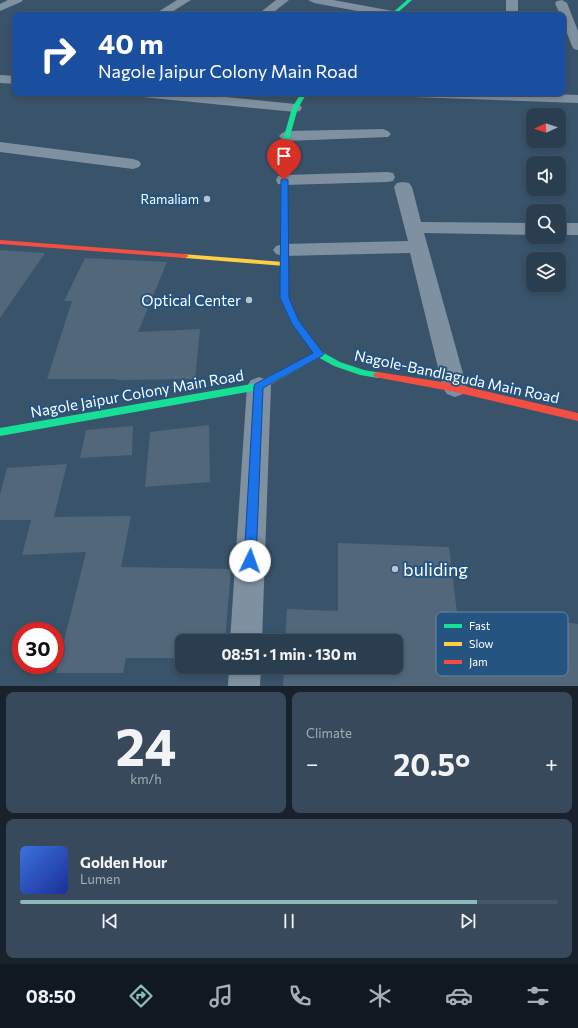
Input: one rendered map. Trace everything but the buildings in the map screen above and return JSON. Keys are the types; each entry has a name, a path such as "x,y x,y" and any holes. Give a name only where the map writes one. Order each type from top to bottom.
{"street":[{"path":"0,8 17,0"},
{"path":"164,12 185,0"},
{"path":"267,12 284,0"},
{"path":"314,0 376,12"},
{"path":"396,12 410,0"},
{"path":"512,0 512,12"},
{"path":"561,3 565,12"},
{"path":"566,16 578,46"},
{"path":"0,79 12,80"},
{"path":"179,96 295,108"},
{"name":"Nagole-Bandlaguda Main Road","path":"302,96 295,108 287,136 284,180 284,298 295,322 319,354 337,364 363,373 385,378 455,388 578,417"},
{"path":"541,96 578,99"},
{"path":"287,136 383,134"},
{"path":"0,147 133,164"},
{"path":"284,180 395,182 414,227 455,388"},
{"path":"414,227 526,229"},
{"path":"566,229 578,229"},
{"path":"0,242 284,257 419,247"},
{"name":"Nagole Jaipur Colony Main Road","path":"0,432 259,386 319,354"},
{"path":"246,634 259,386"},
{"path":"244,686 245,674"}],"traffic: fast":[{"path":"396,12 410,0"},
{"path":"302,96 295,108 287,136 284,180 284,298 295,322 319,354 337,364 363,373 378,375"},
{"path":"0,432 259,386 265,383"}],"traffic: slow":[{"path":"185,256 284,264"},
{"path":"265,383 319,354"}],"traffic: jam":[{"path":"0,242 185,256"},
{"path":"378,375 455,388 578,417"}],"place":[{"name":"Ramaliam","path":"207,199"},
{"name":"Optical Center","path":"249,300"},
{"name":"buliding","path":"395,569"}],"route":[{"path":"250,561 259,386 319,354 295,322 284,298 284,180"}]}
